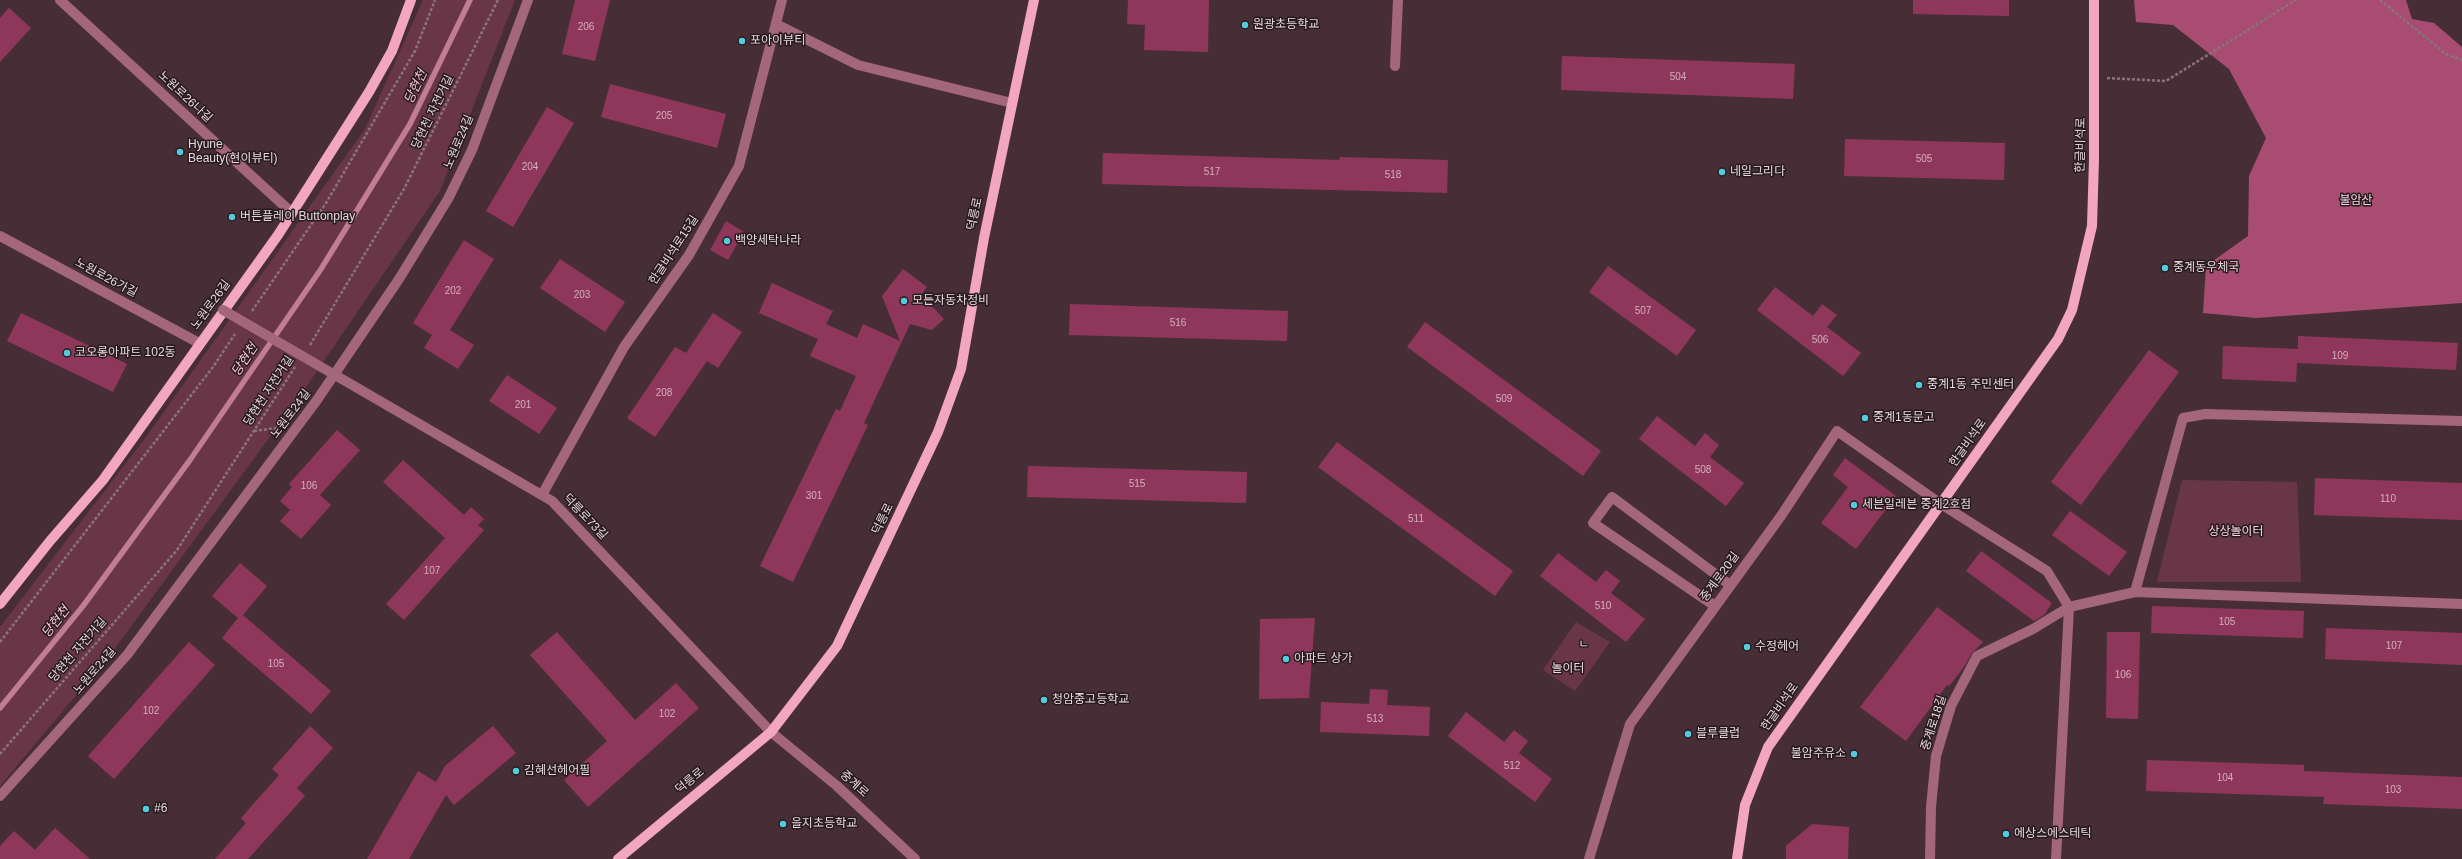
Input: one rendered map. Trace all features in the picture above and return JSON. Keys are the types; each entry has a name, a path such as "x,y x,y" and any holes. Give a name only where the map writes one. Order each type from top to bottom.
{"main road":[{"name":"노원로26길","path":"0,604 50,541 103,480 292,213 366,98 392,51 411,0"},
{"name":"덕릉로","path":"618,859 771,732 837,646 938,432 961,369 971,302 1034,0"},
{"name":"한글비석로","path":"1737,859 1745,805 1768,748 2058,339 2072,310 2092,226 2094,0"}],"street":[{"name":"노원로26나길","path":"60,0 292,213"},
{"name":"노원로24길","path":"0,796 127,655 335,375 399,279 448,199 472,150 528,0"},
{"name":"한글비석로15길","path":"542,496 624,347 689,255 739,166 782,0"},
{"path":"1395,66 1398,0"},
{"path":"776,24 858,65 1012,102"},
{"name":"노원로26가길","path":"0,236 199,343"},
{"name":"덕릉로73길","path":"223,310 552,501 771,732"},
{"path":"2135,592 2183,418 2205,414 2462,421"},
{"name":"중계로20길","path":"1589,859 1630,724 1781,516 1837,431 1941,504"},
{"path":"1715,606 1593,524 1612,497 1730,585"},
{"path":"1941,504 2047,571 2069,608 2056,859"},
{"name":"중계로18길","path":"1930,859 1931,807 1936,756 1951,706 1977,656 2033,629 2069,608 2135,592 2462,604"},
{"name":"중계로","path":"771,732 837,786 915,859"}],"path":[{"name":"당현천 자전거길","path":"305,351 404,189 498,0"},
{"path":"2094,78 2166,81 2296,0"},
{"path":"2380,0 2446,54 2462,60"},
{"name":"당현천 자전거길","path":"0,754 177,550 297,365"}],"green space":[{"path":"423,0 515,0 440,191 304,390 113,651 0,786 0,627 146,437 365,129"},
{"name":"불암산","path":"2134,0 2406,0 2412,19 2434,23 2462,47 2462,303 2256,318 2203,313 2206,266 2248,236 2249,176 2266,138 2229,69 2173,25 2136,22"},
{"name":"상상놀이터","path":"2182,480 2297,482 2301,582 2157,582"},
{"path":"1576,622 1610,642 1575,691 1543,670"}],"building":[{"path":"575,0 610,0 595,61 562,54"},
{"path":"1128,0 1209,0 1208,52 1144,50 1145,25 1127,24"},
{"path":"1913,0 2009,0 2009,16 1913,14"},
{"path":"9,8 31,28 0,62 0,18"},
{"path":"1562,56 1795,64 1793,99 1561,90"},
{"path":"610,84 726,114 717,148 601,117"},
{"path":"547,107 574,123 513,227 486,211"},
{"path":"1845,139 2005,143 2004,180 1844,176"},
{"path":"1103,153 1339,160 1340,157 1448,160 1447,193 1102,184"},
{"name":"백양세탁나라","path":"726,221 744,232 728,260 710,250"},
{"path":"464,240 494,259 450,330 474,345 458,369 424,348 432,335 413,323"},
{"path":"560,259 625,302 605,332 540,288"},
{"path":"1608,266 1696,330 1677,356 1589,292"},
{"path":"903,269 927,287 921,295 944,319 932,330 910,324 864,423 868,425 793,582 760,566 836,409 840,411 856,376 810,356 818,339 759,313 772,283 833,311 826,324 857,338 863,324 900,341 882,296"},
{"path":"1775,287 1813,316 1822,304 1837,315 1827,327 1861,353 1843,376 1757,310"},
{"path":"1070,304 1288,311 1287,341 1069,335"},
{"name":"코오롱아파트 102동","path":"21,313 127,364 113,392 7,341"},
{"path":"713,313 742,332 718,368 707,361 655,437 627,418 675,347 686,353"},
{"path":"1425,322 1601,451 1583,476 1407,347"},
{"path":"2298,336 2458,343 2456,370 2297,363 2296,382 2222,379 2223,346 2298,349"},
{"path":"2149,350 2179,372 2081,505 2051,482"},
{"path":"507,375 557,408 539,434 489,401"},
{"path":"1657,416 1695,446 1705,433 1719,445 1710,457 1744,483 1726,506 1639,439"},
{"path":"337,430 360,450 320,495 331,505 301,539 280,521 290,510 280,501 292,487 289,484"},
{"path":"1337,442 1513,571 1495,596 1318,467"},
{"path":"1845,458 1896,496 1856,549 1821,523 1848,487 1833,475"},
{"path":"403,460 464,515 471,507 484,519 478,525 484,530 404,620 386,604 445,538 383,482"},
{"path":"1028,466 1247,472 1246,503 1027,497"},
{"path":"2315,478 2462,483 2462,520 2314,515"},
{"path":"2070,511 2127,552 2109,576 2052,535"},
{"path":"1981,551 2052,603 2044,615 2034,621 1966,571"},
{"path":"1558,553 1596,582 1606,570 1620,581 1611,593 1645,619 1626,642 1540,576"},
{"path":"240,563 267,586 243,615 331,691 311,714 222,638 238,618 212,596"},
{"path":"2152,606 2304,611 2303,638 2151,633"},
{"path":"1937,607 1983,642 1972,653 1964,667 1949,686 1947,685 1906,741 1860,707"},
{"name":"아파트 상가","path":"1315,618 1309,698 1259,699 1260,619"},
{"path":"2326,628 2462,633 2462,665 2325,659"},
{"path":"557,632 635,720 676,683 699,708 588,807 564,780 607,741 530,655"},
{"path":"2107,632 2140,632 2138,719 2106,718"},
{"path":"189,642 215,665 114,779 88,756"},
{"path":"1370,689 1388,690 1387,705 1430,707 1429,736 1320,732 1321,702 1369,704"},
{"path":"1466,712 1504,742 1514,730 1528,741 1519,753 1552,779 1535,802 1448,736"},
{"path":"310,726 333,748 297,788 305,796 248,859 215,859 246,823 241,818 279,775 272,769"},
{"path":"493,726 516,753 454,805 446,795 409,859 367,859 418,771 436,782 445,766"},
{"path":"2147,760 2304,765 2304,771 2462,777 2462,809 2323,804 2324,797 2146,791"},
{"path":"1812,824 1849,827 1848,859 1786,859 1786,846"},
{"path":"55,828 90,859 0,859 0,846 14,831 35,850"}],"waterway":[{"name":"당현천","path":"0,708 83,606 190,460 321,269 410,124 470,0"}],"place":[{"name":"원광초등학교","path":"1245,25"},
{"name":"포아이뷰티","path":"742,41"},
{"name":"Hyune Beauty(현이뷰티)","path":"180,152"},
{"name":"네일그리다","path":"1722,172"},
{"name":"버튼플레이 Buttonplay","path":"232,217"},
{"name":"백양세탁나라","path":"727,241"},
{"name":"중계동우체국","path":"2165,268"},
{"name":"모든자동차정비","path":"904,301"},
{"name":"코오롱아파트 102동","path":"67,353"},
{"name":"중계1동 주민센터","path":"1919,385"},
{"name":"중계1동문고","path":"1865,418"},
{"name":"세븐일레븐 중계2호점","path":"1854,505"},
{"name":"수정헤어","path":"1747,647"},
{"name":"아파트 상가","path":"1286,659"},
{"name":"청암중고등학교","path":"1044,700"},
{"name":"블루클럽","path":"1688,734"},
{"name":"불암주유소","path":"1854,754"},
{"name":"김혜선헤어필","path":"516,771"},
{"name":"#6","path":"146,809"},
{"name":"을지초등학교","path":"783,824"},
{"name":"에상스에스테틱","path":"2006,834"}],"park label":[{"name":"ㄴ","path":"1584,645"},
{"name":"놀이터","path":"1568,669"}]}
